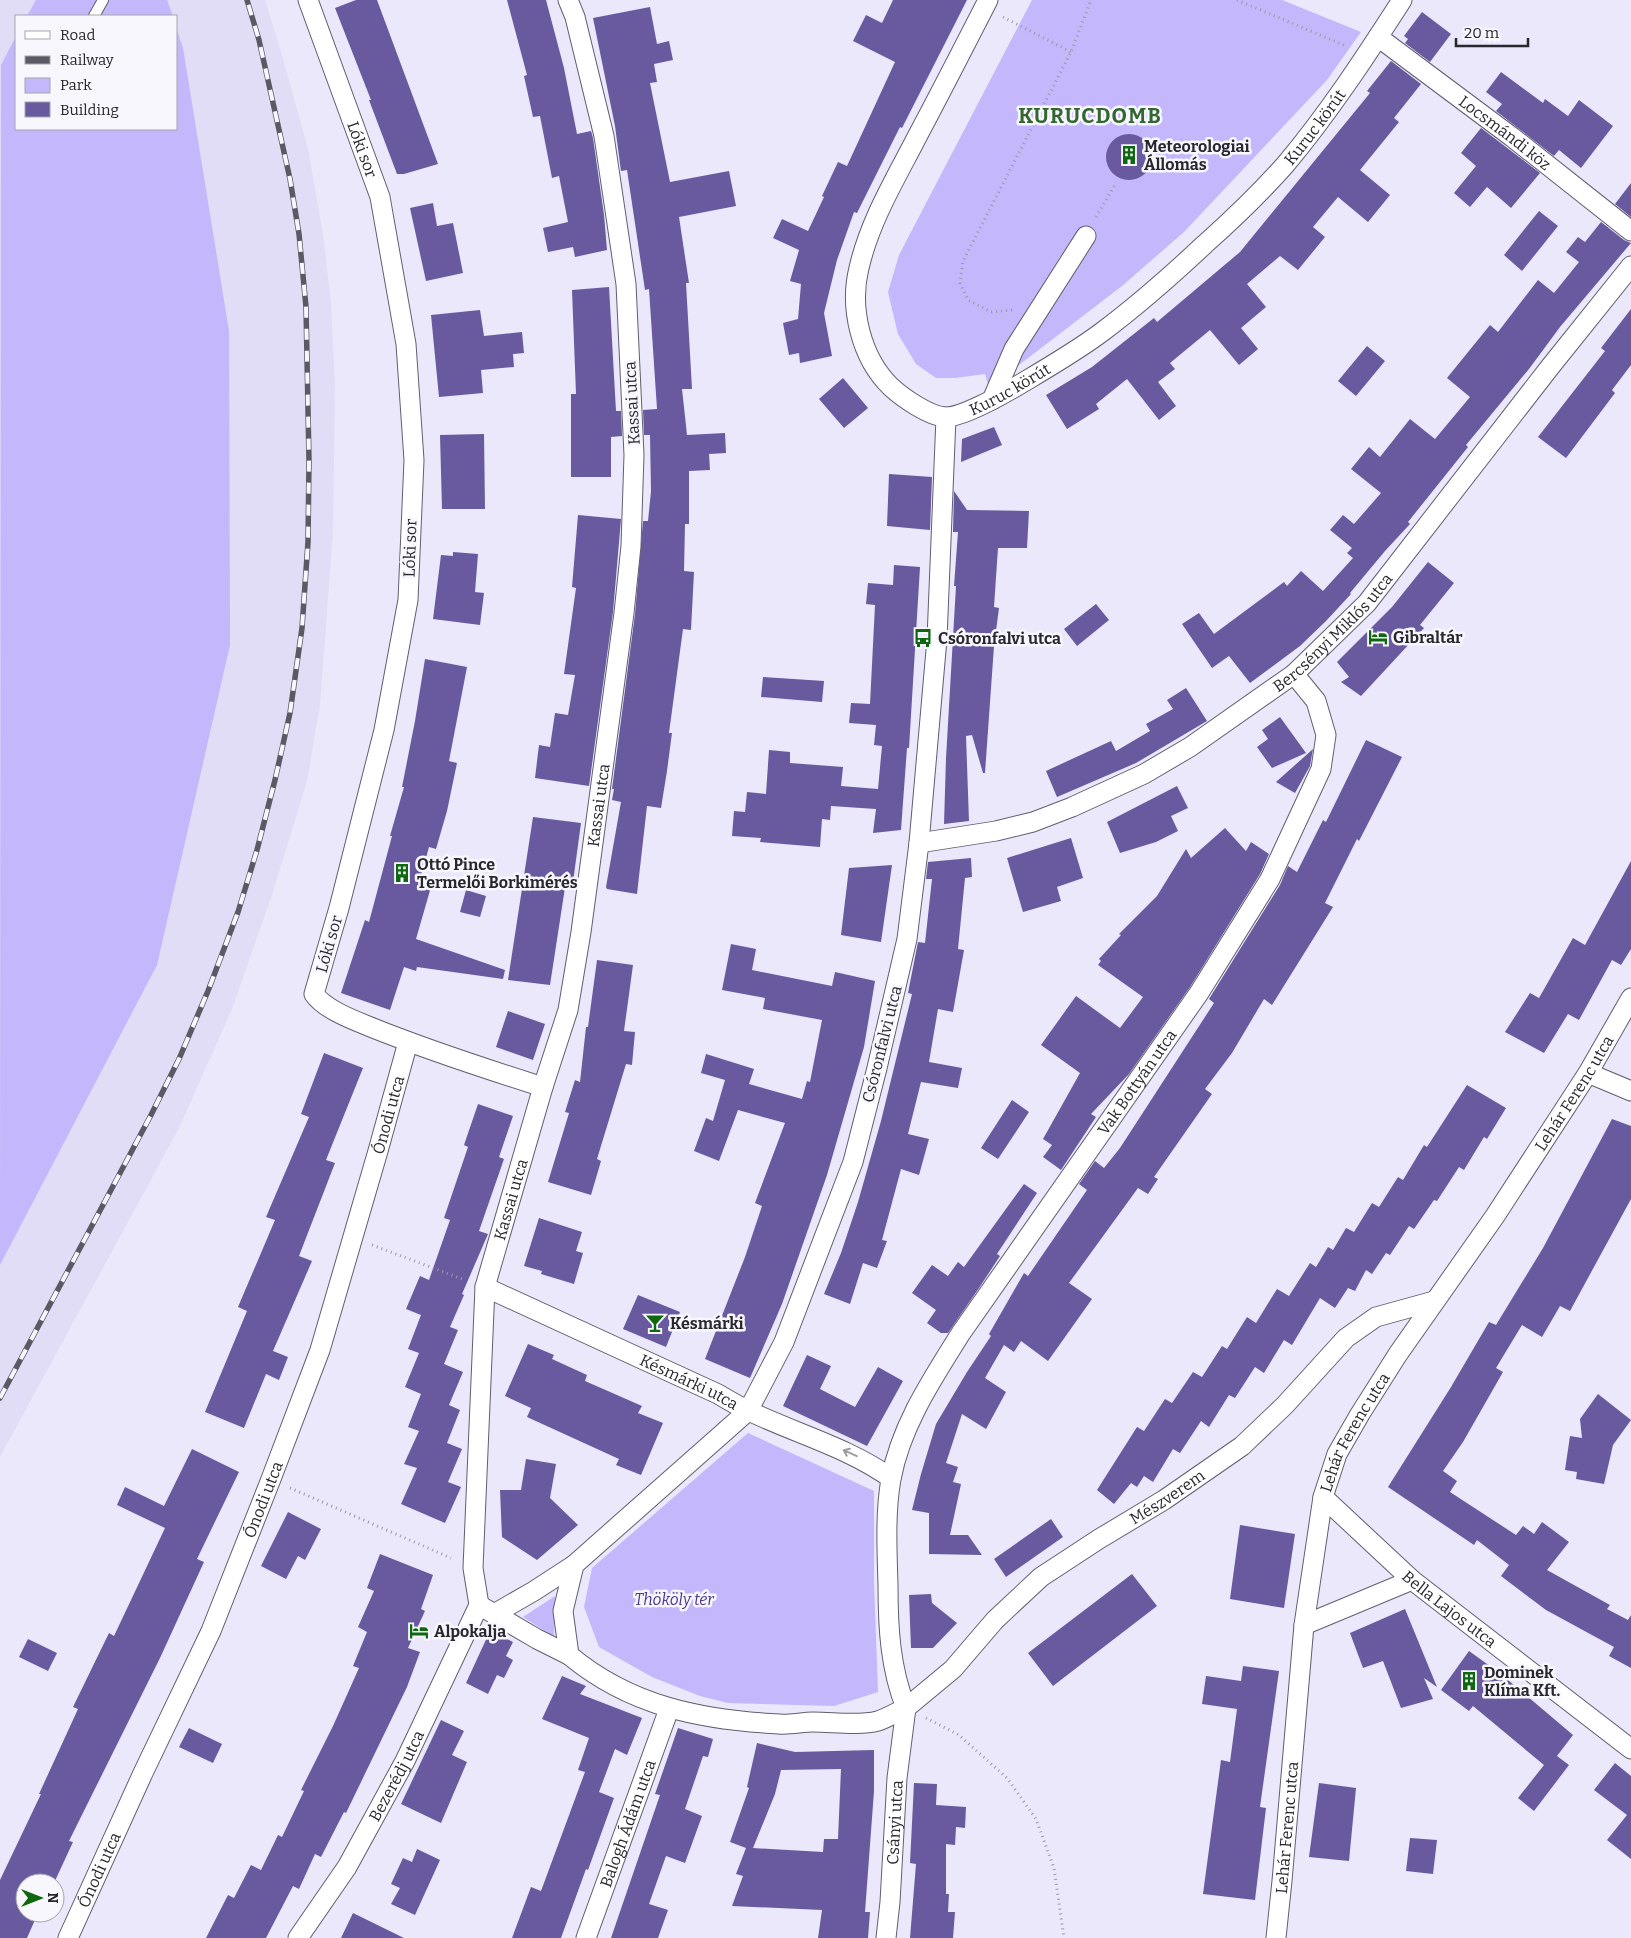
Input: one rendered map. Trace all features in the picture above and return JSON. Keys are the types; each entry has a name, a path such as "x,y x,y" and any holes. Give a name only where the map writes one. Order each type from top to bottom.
{"street":[{"name":"Lóki sor","path":"308,0 380,197 406,344 414,460 408,600 384,730 339,908 314,994 318,1000 348,1018 408,1042"},
{"name":"Kassai utca","path":"487,1609 473,1568 485,1287 543,1087 568,1010 581,932 624,612 631,546 634,454 626,284 604,136 575,18 568,0"},
{"name":"Kuruc körút","path":"987,3 886,196 870,233 858,269 854,300 860,332 882,379 899,395 931,413 946,417 979,407 1048,368 1101,333 1172,275 1240,212 1285,164 1333,101 1402,0"},
{"name":"Locsmándi köz","path":"1378,37 1512,137 1631,231"},
{"path":"992,400 1014,348 1086,236"},
{"name":"Bercsényi Miklós utca","path":"919,843 996,831 1033,822 1072,807 1144,774 1190,747 1294,674 1366,603 1631,266"},
{"name":"Csóronfalvi utca","path":"748,1411 784,1342 853,1162 907,940 919,843 937,638 946,417"},
{"name":"Vak Bottyán utca","path":"891,1478 907,1431 927,1387 962,1333 1199,993 1270,879 1321,769 1326,735 1316,701 1294,674"},
{"name":"Lehár Ferenc utca","path":"1276,1938 1304,1624 1323,1498 1337,1454 1360,1414 1434,1301 1495,1216 1588,1073 1631,998"},
{"path":"408,1042 543,1087"},
{"name":"Ónodi utca","path":"68,1938 143,1773 211,1631 320,1350 408,1042"},
{"path":"1588,1073 1631,1091"},
{"name":"Késmárki utca","path":"485,1287 718,1394 748,1411 851,1454 870,1463 891,1478"},
{"name":"Mészverem","path":"906,1708 953,1669 995,1620 1040,1577 1164,1500 1242,1446 1286,1406 1346,1338 1376,1317 1434,1301"},
{"path":"487,1609 534,1591 574,1565 748,1411"},
{"path":"487,1609 537,1639 569,1655 590,1672 634,1696 669,1709 735,1720 780,1724 878,1721 906,1708 899,1690 890,1651 887,1518 891,1478"},
{"name":"Bella Lajos utca","path":"1323,1498 1412,1580 1631,1749"},
{"path":"569,1655 563,1611 574,1565"},
{"path":"1304,1624 1412,1580"},
{"name":"Bezerédj utca","path":"298,1938 347,1867 487,1609"},
{"name":"Csányi utca","path":"886,1938 890,1902 897,1778 906,1708"},
{"name":"Balogh Ádám utca","path":"586,1938 669,1709"}],"lane":[{"path":"95,15 103,0"}],"path":[{"path":"1011,311 991,312 968,300 960,283 963,262 1070,52 1091,0"},
{"path":"1237,0 1349,47"},
{"path":"987,3 1070,52"},
{"path":"353,1238 485,1287"},
{"path":"271,1479 473,1568"},
{"path":"906,1708 959,1736 1007,1778 1036,1819 1054,1868 1064,1938"}],"shaded area":[{"path":"0,0 265,0 308,149 323,234 331,303 335,388 333,532 320,705 307,781 272,895 232,1009 179,1128 0,1457"}],"green space":[{"path":"36,0 167,0 173,15 28,15"},
{"path":"1032,0 1282,0 1361,32 1327,80 1184,232 1122,286 989,388 985,374 955,378 936,378 916,364 898,334 888,292 899,255"},
{"path":"178,33 183,48 229,331 230,645 157,965 0,1265 1,65 15,38 15,130 178,130"},
{"name":"Thököly tér","path":"748,1433 874,1491 874,1583 878,1692 834,1706 728,1703 700,1696 652,1677 599,1647 584,1607 592,1568"},
{"path":"555,1596 554,1637 523,1617"}],"building":[{"path":"356,0 377,0 438,164 404,174 397,174 369,100 371,100 335,8"},
{"path":"507,0 546,0 564,68 577,134 591,131 593,138 607,250 575,257 573,247 548,252 543,228 568,222 559,176 552,178 540,116 533,117 524,76 527,75"},
{"path":"893,0 967,0 857,213 854,212 837,260 824,313 832,356 800,363 799,353 789,355 783,323 798,319 801,284 790,281 799,250 773,238 782,219 808,231 838,162 847,166 895,62 853,41 866,15 882,23"},
{"path":"650,7 657,44 669,41 673,60 654,64 657,82 650,83 670,182 729,171 736,206 679,217 689,283 686,283 692,389 682,389 687,435 725,433 726,453 709,454 710,470 689,471 689,524 685,524 684,571 694,572 691,630 683,629 669,733 672,733 661,808 647,806 637,894 607,889 606,887 621,802 612,800 614,789 612,789 635,614 643,521 648,521 651,491 650,435 644,435 643,410 657,409 649,289 645,290 627,170 621,171 615,126 593,18"},
{"path":"1422,12 1451,34 1430,62 1405,43 1408,39 1404,36"},
{"path":"1391,61 1421,84 1394,118 1399,122 1360,170 1390,195 1368,222 1338,197 1313,227 1325,237 1298,270 1280,256 1247,284 1266,307 1241,328 1258,349 1239,365 1210,330 1170,363 1175,369 1158,382 1176,406 1159,420 1127,379 1096,404 1099,409 1067,429 1046,395 1092,367 1154,318 1157,322 1240,252 1370,93 1367,91"},
{"path":"1501,72 1543,103 1545,99 1568,116 1579,100 1613,126 1581,168 1559,150 1554,156 1496,111 1502,104 1486,92"},
{"path":"1481,128 1540,173 1511,208 1487,187 1470,207 1454,193 1476,166 1461,153"},
{"name":"Meteorologiai Állomás","path":"1129,134 1142,138 1148,144 1152,157 1148,170 1142,176 1129,180 1116,176 1110,170 1106,157 1110,144 1116,138"},
{"path":"1631,183 1631,217 1615,204"},
{"path":"433,203 437,226 453,223 463,273 426,281 410,208"},
{"path":"1539,211 1558,226 1522,271 1504,255"},
{"path":"1601,222 1624,240 1631,243 1560,327 1529,369 1466,445 1468,447 1408,522 1410,524 1385,551 1351,594 1300,646 1250,683 1229,656 1212,668 1182,624 1199,613 1214,634 1284,582 1287,586 1301,571 1323,591 1353,558 1347,553 1352,548 1330,530 1343,515 1354,524 1381,493 1351,469 1369,447 1380,457 1410,419 1435,439 1470,397 1447,378 1490,325 1498,332 1538,280 1554,293 1579,262 1566,252 1578,237 1585,242"},
{"path":"609,287 616,411 621,411 622,436 611,437 611,477 571,477 571,394 576,394 572,290"},
{"path":"1631,309 1631,365 1612,390 1615,393 1566,458 1538,437 1605,351 1601,348"},
{"path":"480,310 484,336 522,332 524,353 513,354 514,367 481,370 483,393 439,397 431,315"},
{"path":"1367,346 1385,361 1356,396 1338,381"},
{"path":"843,378 868,408 844,428 819,399"},
{"path":"994,427 1002,445 961,462 962,439"},
{"path":"484,434 485,509 442,509 440,435"},
{"path":"889,474 932,477 930,530 887,526"},
{"path":"954,491 967,510 1029,511 1027,548 998,548 994,607 999,608 994,646 985,773 983,773 972,735 966,736 969,821 944,824 958,532 953,532"},
{"path":"578,515 621,519 613,612 589,786 535,778 539,745 550,747 555,713 568,715 575,675 564,674 576,588 572,587"},
{"path":"453,552 478,554 475,592 484,593 480,625 433,619 441,555 453,556"},
{"path":"1428,562 1454,583 1420,625 1424,628 1361,696 1341,682 1349,677 1337,662 1392,607"},
{"path":"894,565 920,567 909,748 907,748 901,830 873,833 876,809 831,806 830,820 822,819 820,847 760,842 761,838 732,836 734,811 745,812 747,792 766,794 769,750 790,752 790,763 843,767 841,786 878,789 882,746 874,745 876,725 849,723 851,703 870,704 875,605 866,604 868,583 893,585"},
{"path":"1096,604 1109,620 1077,646 1064,629"},
{"path":"425,659 467,667 449,761 457,763 447,811 436,849 429,847 419,883 431,887 416,939 505,970 503,979 417,967 416,971 404,967 390,1010 341,993 365,920 369,922 392,836 390,836 404,787 402,787"},
{"path":"763,677 824,681 822,702 761,697"},
{"path":"1186,688 1207,721 1136,763 1057,797 1046,771 1111,741 1116,751 1150,731 1146,724 1173,709 1167,700"},
{"path":"1280,717 1306,753 1272,768 1257,747 1268,739 1262,730"},
{"path":"1366,740 1402,757 1359,841 1357,839 1325,903 1333,907 1272,1005 1264,999 1232,1053 1205,1089 1212,1094 1154,1177 1158,1179 1148,1194 1138,1188 1069,1283 1092,1299 1048,1361 1021,1341 1014,1352 1004,1345 985,1378 1006,1392 986,1429 962,1414 946,1463 958,1467 953,1482 961,1484 950,1535 968,1535 982,1555 929,1554 929,1513 912,1510 936,1424 991,1336 989,1334 1024,1273 1028,1276 1087,1190 1079,1184 1095,1161 1104,1168 1120,1148 1214,1003 1209,999 1280,885 1288,866 1297,872 1323,820 1326,822"},
{"path":"1313,749 1310,766 1295,793 1276,782"},
{"path":"1177,786 1188,808 1171,816 1178,831 1156,842 1120,853 1107,822"},
{"path":"533,817 581,823 573,882 566,881 550,985 508,980"},
{"path":"1225,828 1246,851 1251,842 1269,854 1260,874 1190,987 1129,1074 1091,1114 1096,1117 1061,1170 1043,1157 1052,1145 1043,1139 1080,1073 1041,1045 1076,996 1120,1028 1143,997 1098,965 1101,961 1099,959 1121,935 1119,934 1157,896 1186,849 1191,858"},
{"path":"1071,838 1083,878 1057,887 1061,901 1023,912 1007,858"},
{"path":"971,858 972,877 965,878 958,949 964,950 953,1012 938,1009 929,1062 962,1068 958,1088 921,1082 908,1134 929,1139 919,1175 901,1169 882,1240 887,1241 877,1268 863,1263 850,1304 824,1294 841,1253 858,1202 881,1121 912,994 908,993 918,942 925,943 932,879 926,879 928,862"},
{"path":"1631,861 1631,949 1621,965 1612,960 1579,1020 1568,1014 1544,1053 1505,1032 1530,993 1539,998 1573,938 1585,945"},
{"path":"892,865 881,942 841,935 849,868"},
{"path":"466,890 486,896 480,917 460,912"},
{"path":"731,944 756,949 752,970 832,986 835,972 875,981 864,1047 827,1175 782,1304 750,1378 705,1359 745,1257 762,1206 755,1203 785,1123 738,1110 719,1161 694,1151 706,1118 713,1121 725,1080 701,1073 706,1054 754,1069 749,1084 802,1099 807,1081 810,1082 822,1020 763,1009 765,998 722,990"},
{"path":"597,960 633,965 624,1031 635,1032 632,1065 626,1064 597,1159 601,1161 591,1195 548,1182 569,1113 565,1112 575,1080 580,1082 586,1027 588,1027"},
{"path":"508,1011 545,1024 533,1060 496,1047"},
{"path":"324,1053 363,1068 326,1160 335,1163 299,1256 312,1261 273,1351 288,1357 279,1380 266,1374 244,1428 205,1412 247,1311 238,1307 275,1220 266,1217 309,1117 301,1114"},
{"path":"1467,1085 1506,1108 1487,1139 1484,1137 1464,1170 1459,1167 1437,1201 1434,1200 1414,1229 1409,1226 1390,1255 1386,1253 1372,1274 1366,1270 1355,1291 1348,1288 1335,1308 1320,1298 1292,1345 1284,1340 1264,1373 1255,1367 1235,1398 1229,1395 1209,1427 1201,1421 1180,1453 1173,1449 1153,1482 1144,1476 1137,1487 1131,1483 1114,1504 1097,1490 1137,1427 1144,1431 1165,1399 1172,1403 1193,1372 1202,1377 1222,1346 1227,1349 1247,1317 1256,1323 1277,1289 1289,1296 1310,1263 1316,1267 1328,1247 1333,1250 1346,1228 1354,1232 1372,1203 1379,1207 1398,1177 1403,1180 1424,1145 1427,1147"},
{"path":"1012,1100 1029,1112 998,1159 981,1148"},
{"path":"478,1104 513,1116 499,1157 504,1159 479,1231 488,1234 450,1327 458,1330 444,1364 463,1372 449,1405 460,1410 447,1443 462,1449 448,1482 461,1487 445,1523 401,1504 417,1468 404,1464 419,1431 408,1427 421,1394 405,1387 419,1353 408,1349 421,1315 406,1309 420,1276 429,1280 450,1220 444,1218 468,1147 464,1145"},
{"path":"1612,1119 1631,1126 1631,1199 1570,1311 1560,1306 1542,1337 1522,1325 1496,1368 1503,1372 1463,1442 1443,1471 1457,1481 1450,1492 1516,1535 1523,1526 1534,1534 1542,1522 1569,1542 1547,1570 1610,1605 1607,1609 1628,1620 1631,1615 1631,1668 1609,1656 1614,1647 1546,1610 1501,1576 1509,1565 1477,1540 1474,1545 1388,1487 1451,1387 1489,1322 1496,1325 1543,1248"},
{"path":"1024,1184 1037,1193 997,1254 1000,1256 979,1288 948,1333 941,1333 927,1323 936,1310 912,1293 932,1265 948,1276 958,1262 964,1267"},
{"path":"539,1218 582,1232 576,1251 583,1253 574,1284 541,1274 542,1271 524,1266"},
{"path":"638,1295 680,1312 666,1347 623,1329"},
{"path":"528,1344 554,1355 552,1359 587,1375 585,1381 642,1406 638,1413 663,1423 641,1475 616,1465 619,1459 527,1417 531,1408 505,1396"},
{"path":"807,1355 831,1366 820,1389 855,1407 878,1367 903,1381 867,1446 783,1406"},
{"path":"1598,1394 1631,1420 1613,1445 1604,1484 1576,1479 1577,1472 1565,1470 1570,1436 1582,1438 1580,1419"},
{"path":"192,1449 239,1472 197,1559 204,1562 160,1658 69,1841 73,1842 59,1873 15,1873 15,1923 34,1923 27,1938 0,1938 0,1880 41,1794 39,1794 78,1709 73,1707 109,1633 114,1636 165,1528 117,1505 125,1487 164,1506"},
{"path":"526,1459 556,1464 550,1498 578,1525 537,1560 502,1537 500,1490 521,1490"},
{"path":"288,1512 321,1529 305,1560 298,1556 286,1579 261,1566"},
{"path":"1051,1519 1063,1537 1006,1577 994,1559"},
{"path":"1240,1525 1295,1534 1284,1608 1230,1599"},
{"path":"380,1554 433,1575 421,1609 425,1611 408,1648 420,1652 407,1687 346,1813 344,1812 321,1857 315,1854 299,1889 293,1886 266,1938 206,1938 228,1895 234,1898 251,1865 261,1870 278,1835 282,1837 304,1791 301,1790 359,1668 353,1666 367,1632 358,1627 374,1591 367,1588"},
{"path":"1132,1574 1157,1606 1053,1686 1028,1653"},
{"path":"931,1594 932,1603 957,1623 933,1648 911,1648 909,1595"},
{"path":"1405,1609 1437,1687 1424,1678 1433,1699 1401,1708 1383,1661 1363,1668 1350,1633"},
{"path":"490,1631 513,1642 506,1656 513,1660 504,1678 497,1675 488,1694 466,1683"},
{"path":"28,1639 57,1653 48,1671 19,1657"},
{"path":"1469,1651 1501,1674 1573,1735 1557,1756 1569,1765 1534,1811 1518,1798 1544,1765 1473,1706 1469,1711 1441,1690"},
{"path":"1243,1666 1279,1671 1260,1807 1266,1808 1255,1900 1203,1894 1221,1760 1230,1762 1237,1709 1202,1704 1206,1676 1241,1681"},
{"path":"562,1676 586,1686 580,1694 642,1718 627,1755 615,1749 599,1792 614,1798 561,1938 512,1938 531,1887 541,1891 585,1772 578,1770 589,1738 542,1719"},
{"path":"441,1720 464,1731 452,1755 467,1762 441,1823 401,1804"},
{"path":"189,1728 222,1744 213,1763 179,1747"},
{"path":"678,1728 713,1739 708,1757 703,1756 685,1809 702,1816 685,1863 666,1856 649,1904 668,1910 658,1938 611,1938 660,1795 655,1794"},
{"path":"757,1743 795,1752 874,1750 874,1791 865,1912 870,1912 868,1938 818,1938 822,1910 732,1906 743,1876 736,1874 746,1848 730,1842 749,1788 747,1787","holes":["841,1769 838,1839 824,1839 823,1852 753,1848 775,1794 781,1770"]},
{"path":"1615,1763 1631,1776 1631,1859 1607,1840 1627,1815 1594,1790"},
{"path":"914,1783 937,1784 936,1805 966,1807 965,1828 956,1827 955,1845 946,1844 946,1894 949,1894 948,1912 955,1912 953,1938 910,1938 916,1864 910,1863"},
{"path":"1319,1783 1356,1788 1349,1861 1309,1857"},
{"path":"1410,1838 1437,1840 1433,1874 1406,1871"},
{"path":"417,1849 440,1860 415,1915 391,1904 400,1888 391,1884 403,1858 412,1862"},
{"path":"353,1913 404,1938 341,1938"}],"railway":[{"path":"0,1398 151,1115 179,1059 208,991 238,912 257,850 290,713 302,628 308,542 309,461 306,307 299,234 290,179 259,40 247,0"}],"place":[{"name":"Meteorologiai Állomás","path":"1129,155"},
{"name":"Gibraltár","path":"1378,637"},
{"name":"Csóronfalvi utca","path":"923,638"},
{"name":"Ottó Pince Termelői Borkimérés","path":"402,873"},
{"name":"Késmárki","path":"655,1323"},
{"name":"Alpokalja","path":"419,1631"},
{"name":"Dominek Klíma Kft.","path":"1469,1681"}],"district":[{"name":"KURUCDOMB","path":"1090,116"}]}
